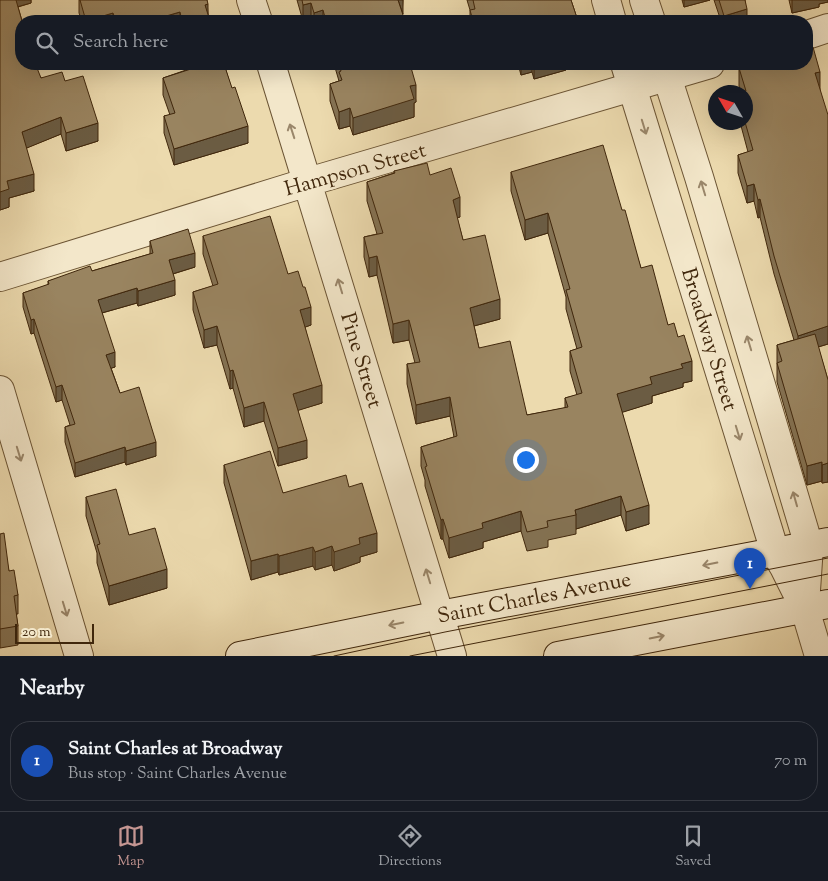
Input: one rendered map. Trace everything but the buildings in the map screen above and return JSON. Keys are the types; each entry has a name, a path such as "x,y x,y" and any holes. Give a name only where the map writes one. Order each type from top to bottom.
{"street":[{"path":"251,0 256,15"},
{"path":"606,0 610,15"},
{"path":"644,0 649,15"},
{"path":"813,33 828,28"},
{"name":"Pine Street","path":"273,70 452,656"},
{"name":"Hampson Street","path":"0,277 308,182 629,76 665,70"},
{"name":"Broadway Street","path":"665,70 818,544 816,607 819,656"},
{"name":"Broadway Street","path":"629,76 775,552 784,567 816,607"},
{"path":"0,390 79,656"},
{"name":"Saint Charles Avenue","path":"240,656 440,615 818,544"},
{"path":"558,656 816,607"}],"tram line":[{"path":"334,656 445,632 828,558"},
{"path":"410,656 828,574"}],"place":[{"name":"Saint Charles at Broadway","path":"750,589"}]}
